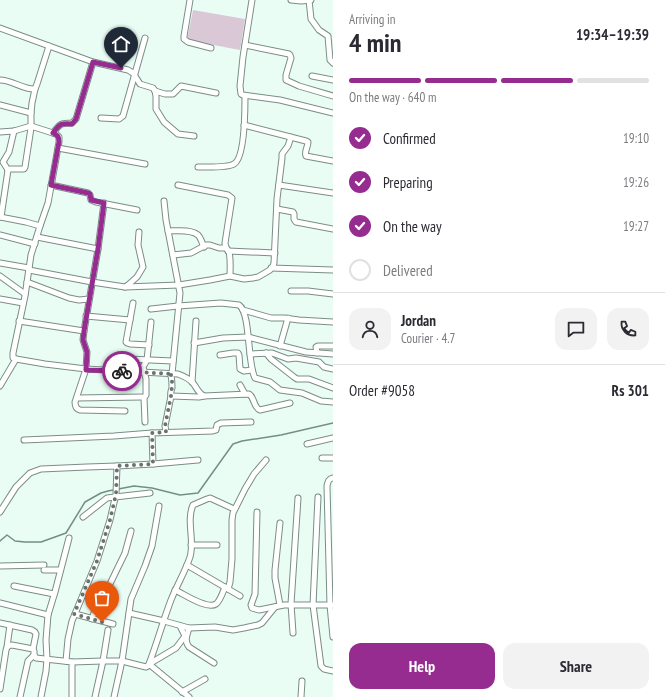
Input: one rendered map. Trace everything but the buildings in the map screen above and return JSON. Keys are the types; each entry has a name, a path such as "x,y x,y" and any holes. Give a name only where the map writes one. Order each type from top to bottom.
{"street":[{"path":"190,0 184,40 211,48"},
{"path":"252,0 240,86 241,94 245,96 280,100 333,113"},
{"path":"291,0 310,0 311,19 319,30 328,36 330,60 333,63"},
{"path":"0,28 93,62 128,70 133,73 140,84 153,88 155,91 173,94 181,86 216,93"},
{"path":"101,118 119,119 123,116 145,38"},
{"path":"245,45 289,54 291,58 286,80 299,86 333,96"},
{"path":"8,170 24,169 25,167 35,88 48,46"},
{"path":"53,133 62,124 72,124 76,119 93,62"},
{"path":"312,76 333,80"},
{"path":"0,80 7,80 30,89 35,88"},
{"path":"155,91 156,109 164,122 178,134 194,136"},
{"path":"198,167 229,166 236,163 241,154 245,96"},
{"path":"0,105 31,113"},
{"path":"244,125 308,142 305,152 306,156 333,161"},
{"path":"0,132 14,131 31,126 53,133 59,137 48,203 40,226 29,269 13,353 14,358 86,370 144,372 184,376 192,382 198,392 204,396"},
{"path":"14,131 9,152 4,162 8,170 0,217 40,226"},
{"path":"0,263 92,282 125,287 179,285 230,276 244,279 258,277 271,268 274,263 282,154 288,146 291,137"},
{"path":"58,148 145,164"},
{"path":"51,185 88,193 93,201 137,210"},
{"path":"178,185 228,195 232,198 224,243 230,259 230,276"},
{"path":"279,185 333,193"},
{"path":"164,201 168,232 180,293 172,374 170,374 172,376 172,390 170,393 171,396 165,426 166,432"},
{"path":"104,203 83,340 87,352 86,370 75,405 77,409 80,410 125,411"},
{"path":"277,209 293,212 296,222 333,229"},
{"path":"168,232 187,231 195,233 200,238 204,247"},
{"path":"125,287 137,277 142,268 138,246 139,232"},
{"path":"0,235 35,244"},
{"path":"37,237 98,249"},
{"path":"173,256 191,252 210,245 227,250 275,253"},
{"path":"271,268 333,270"},
{"path":"0,276 25,294"},
{"path":"27,282 69,298 79,300 89,299"},
{"path":"291,291 333,294"},
{"path":"0,299 23,303"},
{"path":"133,303 126,338 127,343 149,345"},
{"path":"151,309 221,303 241,306 248,337 252,370 255,378 270,382 280,390 302,393 321,401 333,402"},
{"path":"243,310 271,318 333,322"},
{"path":"86,316 130,320"},
{"path":"280,346 288,318"},
{"path":"19,321 84,331"},
{"path":"192,382 196,321"},
{"path":"145,422 144,398 146,395 146,379 143,367 147,360 151,322"},
{"path":"194,343 223,338 248,337 306,352 333,354"},
{"path":"317,353 316,347 318,346 333,346"},
{"path":"220,355 238,353 240,369 252,370"},
{"path":"266,353 271,359 294,377 298,379 309,379 333,388"},
{"path":"250,354 275,354 288,359 296,358 318,362 324,367 333,369"},
{"path":"128,358 173,361"},
{"path":"0,386 16,359"},
{"path":"240,385 245,394"},
{"path":"171,396 199,397 245,394 251,395 256,408 260,410 290,403"},
{"path":"77,398 142,397"},
{"path":"24,440 166,432 213,431 216,430 217,425 221,423 251,422"},
{"path":"152,433 153,464"},
{"path":"307,444 333,438"},
{"path":"322,458 333,458"},
{"path":"0,512 16,487 30,473 41,469 153,464 198,460"},
{"path":"175,590 200,603 212,605 218,602 230,582 232,559 232,520 234,509 254,474 266,460"},
{"path":"72,697 69,661 70,629 74,614 97,561 110,520 117,483 117,466"},
{"path":"333,478 328,482 333,637"},
{"path":"83,517 107,498 115,495 150,493"},
{"path":"318,497 313,604 321,666 324,669 333,671"},
{"path":"149,664 175,590 190,557 192,545 190,525 192,505 210,498 234,509"},
{"path":"293,633 291,604 298,498"},
{"path":"114,697 122,662 131,599 152,546 159,506"},
{"path":"257,512 255,594 251,605 252,608 259,610 291,604 331,605"},
{"path":"129,613 189,628 214,627 233,630 251,627 262,623 277,606 275,570 280,523"},
{"path":"92,619 98,604 107,590 125,553 132,531"},
{"path":"40,697 46,671 48,615 69,538"},
{"path":"192,545 218,545"},
{"path":"187,565 240,596"},
{"path":"0,566 44,567 60,570"},
{"path":"14,586 54,594"},
{"path":"0,603 48,615"},
{"path":"74,614 113,624"},
{"path":"0,623 35,632 36,634 33,649 36,658 69,661 122,662 146,667 176,648 185,636 180,626"},
{"path":"0,689 10,625"},
{"path":"189,628 186,644 214,663"},
{"path":"95,697 108,630"},
{"path":"7,647 12,645 33,649"},
{"path":"20,697 28,661 34,655"},
{"path":"149,664 188,697"},
{"path":"182,692 205,678"},
{"path":"301,697 302,681"}],"shaded area":[{"path":"193,10 245,19 240,50 187,40"}],"waterway":[{"path":"0,541 7,535 15,541 41,542 66,533 85,502 101,493 108,491 134,486 152,488 180,495 198,493 233,444 333,423"}],"way so far":[{"path":"102,622 74,614 97,561 110,520 116,494 117,466 153,464 152,433 166,432 165,426 171,396 170,393 172,390 172,376 170,374 172,374 122,371"}],"route":[{"path":"121,68 93,62 76,119 72,124 62,124 53,133 59,137 59,142 51,185 88,193 90,194 91,200 104,203 83,340 87,348 86,370 122,371"}]}
